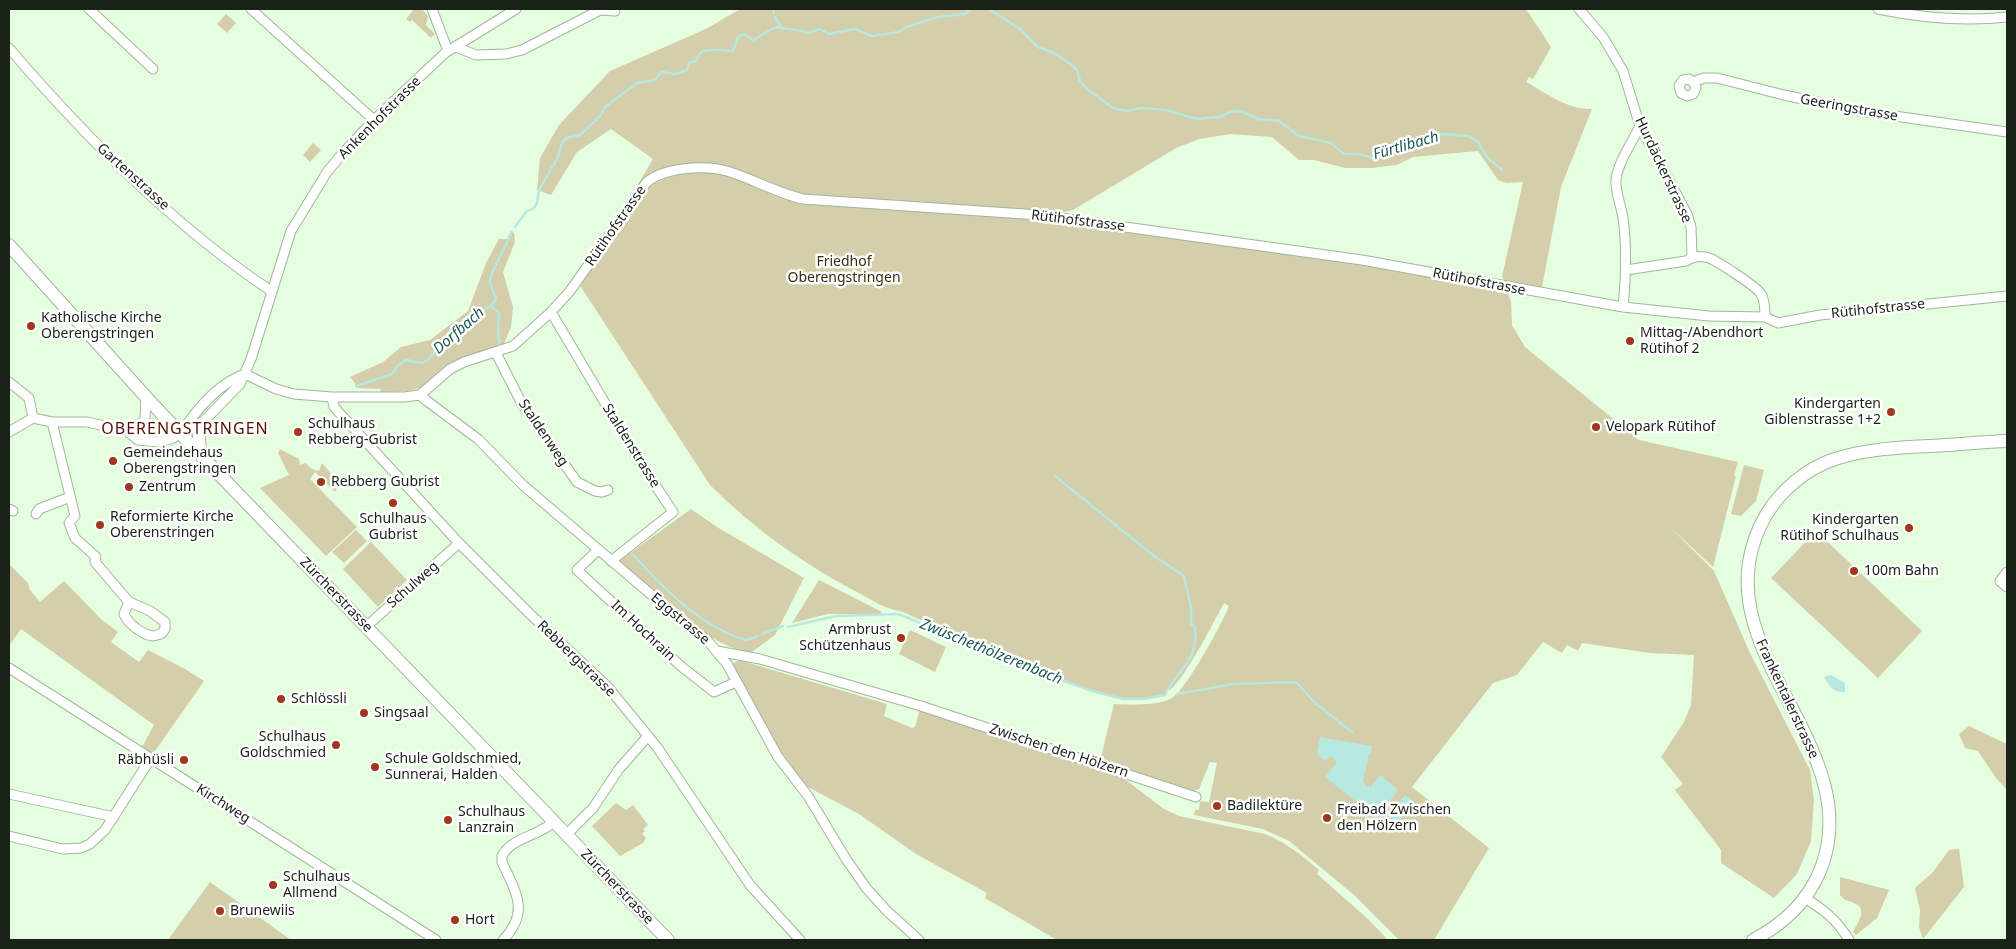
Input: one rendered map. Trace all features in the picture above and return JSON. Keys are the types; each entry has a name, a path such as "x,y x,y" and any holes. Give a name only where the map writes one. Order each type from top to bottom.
{"main road":[{"name":"Zürcherstrasse","path":"9,245 146,397 668,940"},
{"path":"200,453 199,437 201,424"},
{"name":"Frankentalerstrasse","path":"1753,940 1774,928 1792,913 1817,879 1826,851 1830,822 1826,792 1816,758 1801,725 1764,656 1751,615 1747,588 1748,564 1756,535 1770,508 1784,491 1809,471 1832,460 1875,450 2007,441"}],"street":[{"path":"89,9 152,69"},
{"path":"250,9 374,120"},
{"path":"432,9 452,49 476,55 506,54 522,50 600,10 615,11"},
{"name":"Ankenhofstrasse","path":"245,374 291,231 310,198 342,154 374,120 452,49 516,9"},
{"name":"Hurdäckerstrasse","path":"1579,9 1603,37 1623,71 1640,126 1687,214 1691,227 1692,257"},
{"path":"1878,9 1925,18 1964,20 2007,17"},
{"name":"Gartenstrasse","path":"9,48 77,125 112,159 207,244 272,291"},
{"name":"Geeringstrasse","path":"1693,82 1704,78 1717,78 1858,111 2007,132"},
{"path":"1623,307 1626,270 1623,218 1616,180 1640,126"},
{"name":"Rütihofstrasse","path":"420,395 450,369 464,362 496,352 521,340 570,291 646,183 656,175 667,170 678,169 727,171 772,190 803,199 1039,215 1362,260 1623,307 1709,316 1765,317 1778,323 1820,315 2007,296"},
{"path":"1626,270 1702,256 1716,261 1754,287 1761,294 1765,317"},
{"name":"Staldenstrasse","path":"550,312 640,462 673,512 611,561"},
{"name":"Staldenweg","path":"496,352 522,404 577,482 595,491 602,492 608,490"},
{"path":"9,432 33,418 52,422 87,422 132,431 181,433 201,424 240,384 245,374"},
{"path":"181,433 193,415 232,378 245,374 276,389 294,394 332,397 404,397 420,395"},
{"path":"9,382 29,398 33,418"},
{"name":"Eggstrasse","path":"420,395 478,439 524,486 707,640 727,664 778,757 808,796 867,890 887,912 919,940"},
{"path":"132,431 145,419 146,397"},
{"name":"Rebbergstrasse","path":"332,397 334,407 459,543 529,613 608,687 648,736 750,885 800,940"},
{"path":"52,422 75,516 69,523 75,538 96,557 95,562 130,602 150,611 166,622 162,634 153,636 126,621 124,614 130,602"},
{"path":"36,514 39,509 70,497"},
{"name":"Schulweg","path":"366,626 459,543"},
{"name":"Im Hochrain","path":"598,550 577,570 682,667 714,692 736,682"},
{"path":"2004,584 2007,572"},
{"name":"Zwischen den Hölzern","path":"717,651 747,657 921,706 1196,797"},
{"name":"Kirchweg","path":"9,668 436,940"},
{"path":"566,835 594,808 619,768 648,736"},
{"path":"9,836 53,848 72,849 90,844 98,838 114,817 151,758"},
{"path":"9,794 114,817"},
{"path":"503,940 514,926 519,913 518,901 502,862 502,856 510,845 535,835 554,822"},
{"path":"1804,898 1827,912 1838,923 1849,940"}],"green space":[{"path":"414,9 422,9 428,16 426,25 435,34 431,38 412,20 410,22 406,19"},
{"name":"Friedhof Oberengstringen","path":"740,9 1526,9 1551,47 1533,79 1529,77 1526,82 1566,104 1583,109 1592,109 1561,187 1542,287 1530,288 1506,284 1502,277 1523,182 1506,183 1498,180 1478,151 1413,157 1397,165 1345,168 1314,160 1299,160 1272,137 1231,134 1199,139 1176,148 1073,210 1055,214 1362,263 1507,290 1511,302 1512,325 1525,347 1639,440 1738,462 1713,567 1669,526 1714,571 1750,653 1810,770 1814,801 1811,841 1797,874 1774,898 1721,863 1721,850 1675,790 1683,784 1661,757 1684,722 1691,705 1694,655 1650,653 1582,643 1578,651 1567,645 1562,653 1543,642 1517,675 1493,683 1412,787 1489,848 1434,940 1399,940 1354,895 1289,841 1263,829 1194,815 1195,810 1199,810 1200,801 1209,802 1217,763 1210,762 1199,789 1191,792 1100,761 1114,704 1152,704 1172,698 1186,683 1212,641 1229,606 1224,603 1190,665 1182,677 1167,692 1145,698 1115,697 1043,673 903,612 890,609 816,569 779,544 743,516 710,485 579,284 653,159 611,129 577,152 551,195 537,190 540,158 559,125 610,71 706,29"},
{"path":"226,14 236,23 227,33 217,24"},
{"path":"313,143 321,150 310,162 303,155"},
{"path":"511,231 514,233 515,242 503,272 513,307 511,327 503,346 420,388 409,391 381,392 380,389 356,388 355,383 350,377 383,362 401,347 430,340 468,311 486,263 499,239 507,239"},
{"path":"280,449 299,459 300,465 305,463 312,469 319,471 322,463 339,483 335,492 315,472 310,479 357,527 326,556 260,488 289,475 278,453"},
{"path":"1744,465 1764,470 1756,501 1741,516 1731,514"},
{"path":"691,509 717,527 804,578 775,635 752,652 736,649 700,630 619,561"},
{"path":"356,530 367,541 344,563 332,552"},
{"path":"1816,531 1922,631 1878,678 1771,578"},
{"path":"371,542 407,580 378,607 343,569"},
{"path":"9,564 28,583 30,590 40,602 64,581 102,620 118,632 111,642 139,662 148,650 204,681 153,754 142,747 154,725 21,629 9,646"},
{"path":"819,580 882,612 881,614 828,614 792,623"},
{"path":"910,630 946,647 935,672 899,654"},
{"path":"739,660 887,704 884,716 912,728 915,727 920,709 1122,777 1164,809 1179,816 1273,837 1294,850 1319,870 1317,874 1368,919 1388,940 1057,940 985,898 987,893 916,854 859,814 806,786 773,741 732,664"},
{"path":"1969,726 2007,744 2007,790 1996,778 1978,751 1965,748 1959,734"},
{"path":"616,803 626,810 633,805 648,825 643,829 645,831 642,834 646,838 643,843 620,856 592,826"},
{"path":"1959,849 1964,887 1923,939 1919,927 1920,910 1915,888 1933,872 1949,850"},
{"path":"1840,877 1889,890 1877,918 1856,935 1853,932 1861,916 1861,909 1840,895"},
{"name":"Brunewiis","path":"210,882 291,940 168,940"}],"water":[{"path":"1831,675 1845,683 1845,692 1835,690 1830,686 1824,677"},
{"path":"1320,737 1372,746 1363,782 1370,788 1380,775 1398,790 1377,818 1325,777 1337,762 1330,756 1325,761 1317,754"},
{"path":"1405,795 1413,801 1398,823 1388,816"}],"waterway":[{"path":"773,9 774,13"},
{"name":"Dorfbach","path":"722,50 733,51 738,37 744,34 753,40 776,27 808,33 820,29 829,34 855,29 872,36 899,32 906,27 938,17 965,14 970,9"},
{"name":"Fürtlibach","path":"989,9 1020,29 1038,47 1054,53 1072,65 1077,70 1080,81 1086,88 1113,108 1126,111 1142,108 1166,110 1197,119 1219,117 1233,111 1243,112 1258,119 1279,121 1299,136 1331,143 1344,154 1358,154 1374,158 1406,143 1441,134 1469,136 1478,142 1488,158 1502,170"},
{"path":"775,17 782,28"},
{"name":"Dorfbach","path":"515,227 526,212 534,208 537,203 539,190 558,157 562,143 566,138 580,135 600,116 605,107 637,83 655,80 661,72 675,74 687,70 689,63 696,61 702,52 720,50"},
{"name":"Dorfbach","path":"356,386 392,374 406,360 422,363 428,360 438,347 449,338 462,332 475,316 491,306 496,299 490,283 491,275 512,232"},
{"name":"Zwüschethölzerenbach","path":"491,306 499,313 498,335 500,348"},
{"name":"Zwüschethölzerenbach","path":"788,627 836,616 898,614 916,621 954,641 1092,691 1123,699 1143,699 1165,695 1191,657 1194,649 1195,627 1191,624 1191,608 1184,576 1154,556 1055,476"},
{"name":"Zwüschethölzerenbach","path":"629,550 666,589 694,613 725,632 742,639 747,640 758,636"},
{"name":"Zwüschethölzerenbach","path":"762,634 783,626"},
{"name":"Zwüschethölzerenbach","path":"1177,694 1234,684 1296,682 1315,703 1352,732"}],"place":[{"name":"Katholische Kirche Oberengstringen","path":"31,326"},
{"name":"Mittag-/Abendhort Rütihof 2","path":"1630,341"},
{"name":"Kindergarten Giblenstrasse 1+2","path":"1891,412"},
{"name":"Velopark Rütihof","path":"1596,427"},
{"name":"Schulhaus Rebberg-Gubrist","path":"298,432"},
{"name":"Gemeindehaus Oberengstringen","path":"113,461"},
{"name":"Rebberg Gubrist","path":"321,482"},
{"name":"Zentrum","path":"129,487"},
{"name":"Schulhaus Gubrist","path":"393,503"},
{"name":"Reformierte Kirche Oberenstringen","path":"100,525"},
{"name":"Kindergarten Rütihof Schulhaus","path":"1909,528"},
{"name":"100m Bahn","path":"1854,571"},
{"name":"Armbrust Schützenhaus","path":"901,638"},
{"name":"Schlössli","path":"281,699"},
{"name":"Singsaal","path":"364,713"},
{"name":"Schulhaus Goldschmied","path":"336,745"},
{"name":"Räbhüsli","path":"184,760"},
{"name":"Schule Goldschmied, Sunnerai, Halden","path":"375,767"},
{"name":"Badilektüre","path":"1217,806"},
{"name":"Freibad Zwischen den Hölzern","path":"1327,818"},
{"name":"Schulhaus Lanzrain","path":"448,820"},
{"name":"Schulhaus Allmend","path":"273,885"},
{"name":"Brunewiis","path":"220,911"},
{"name":"Hort","path":"455,920"}],"district":[{"name":"OBERENGSTRINGEN","path":"185,429"}]}
